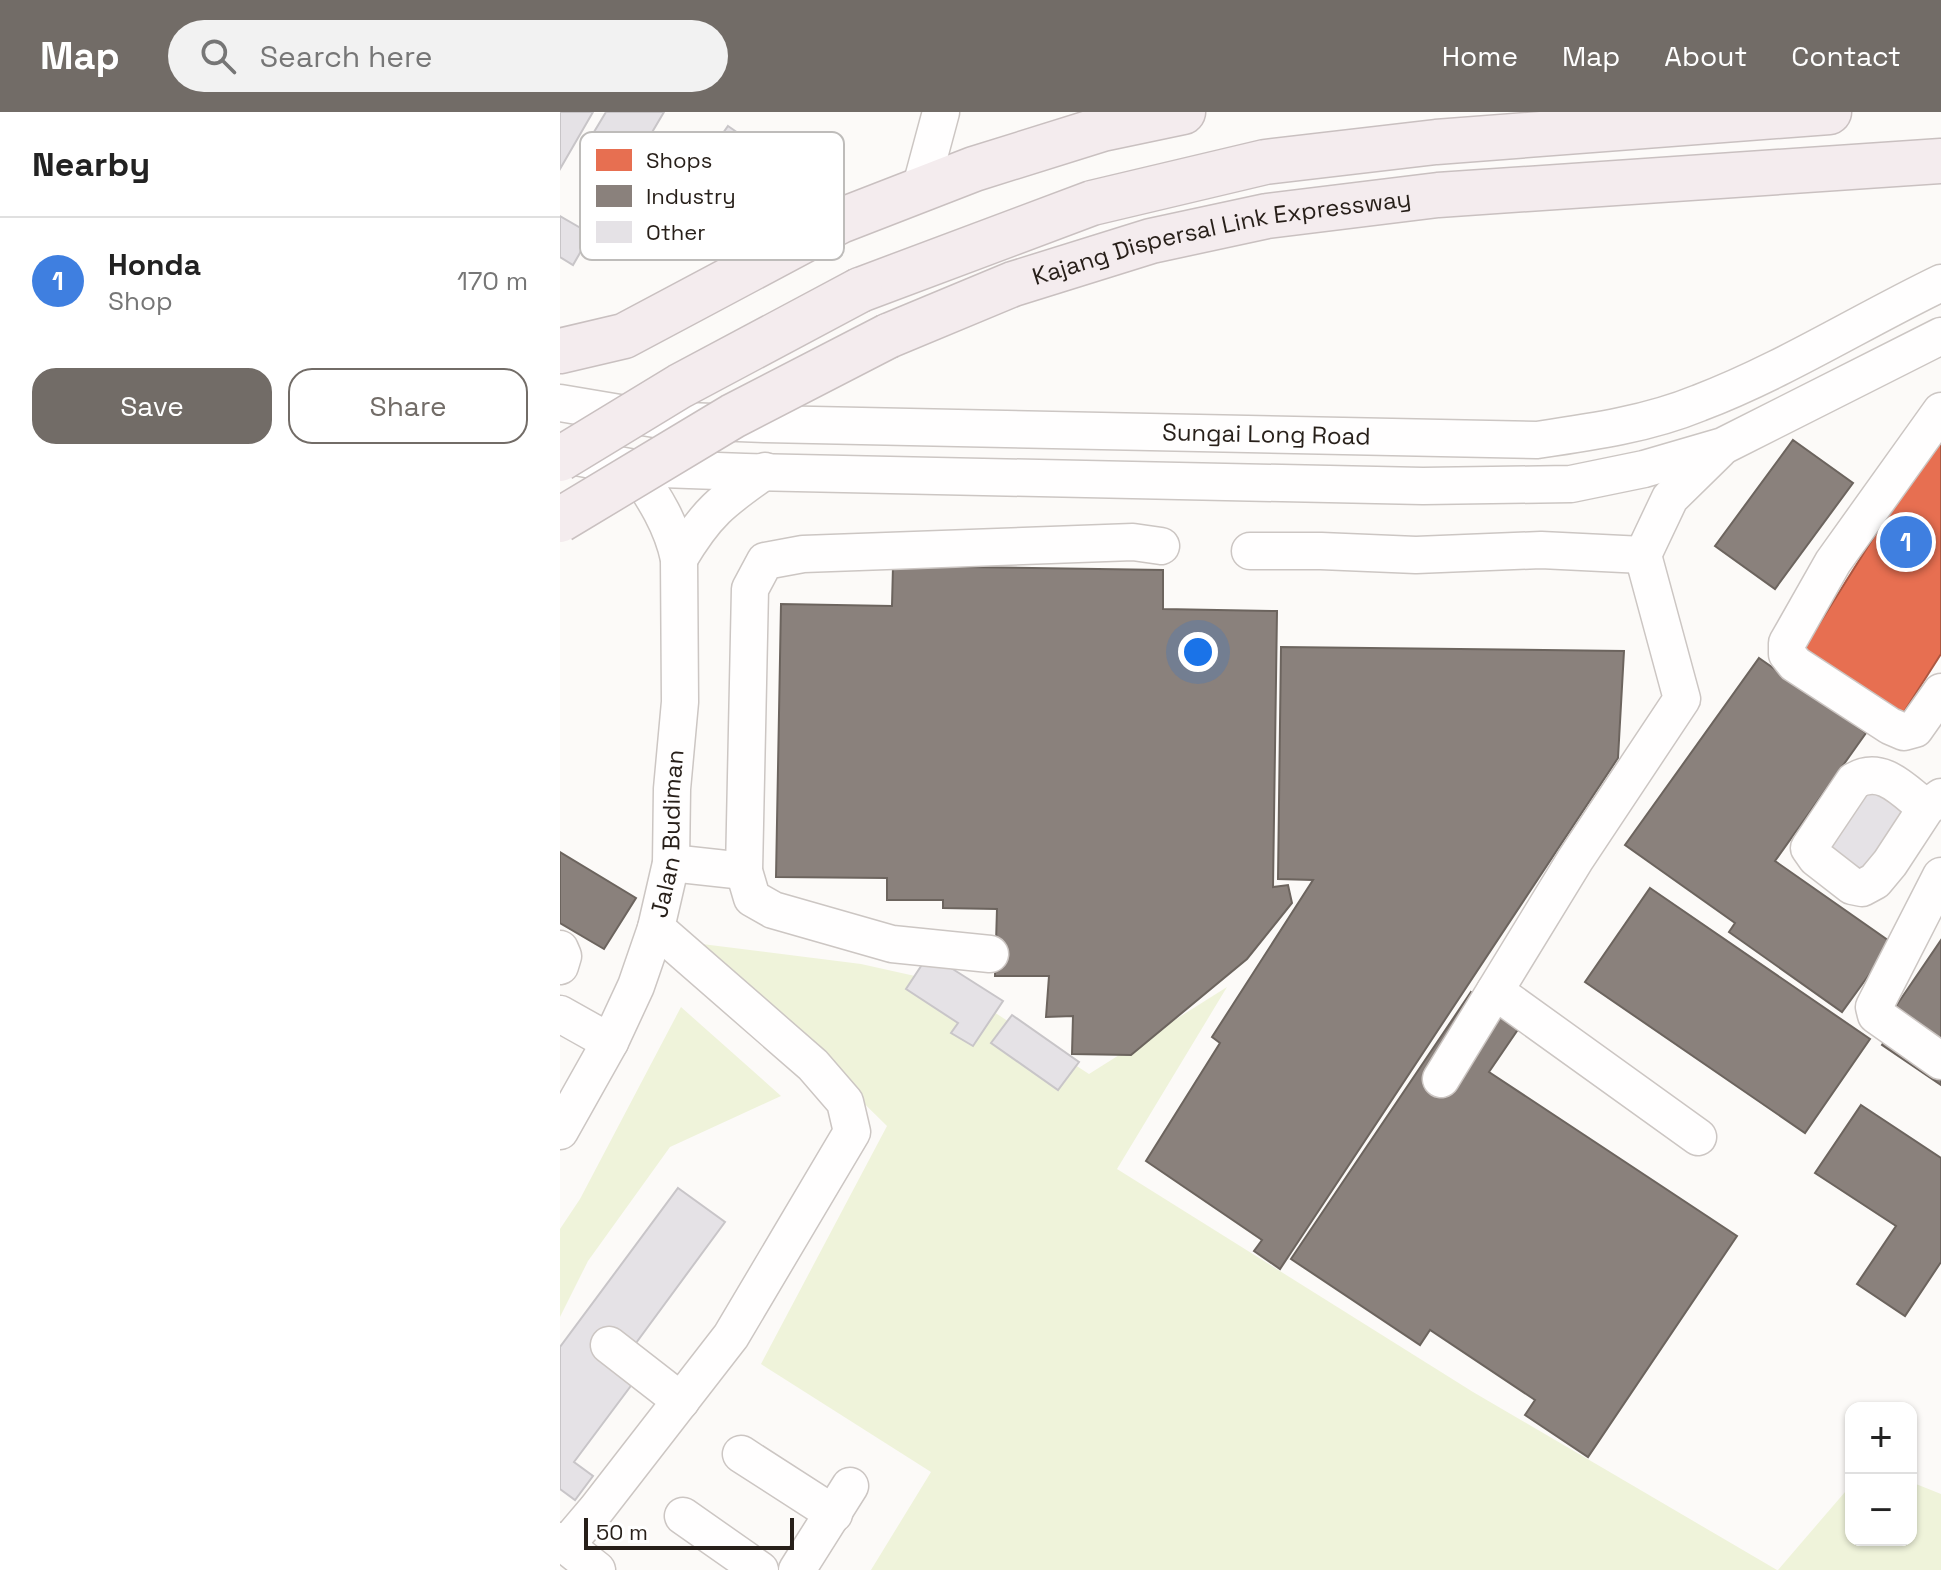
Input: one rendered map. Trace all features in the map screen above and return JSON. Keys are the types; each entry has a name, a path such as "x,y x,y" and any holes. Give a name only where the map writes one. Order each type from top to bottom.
{"highway":[{"path":"844,219 974,169 1102,129 1183,112"},
{"path":"560,457 680,386 860,290 1092,203 1265,162 1436,142 1829,112"},
{"name":"Kajang Dispersal Link Expressway","path":"560,520 733,416 888,336 1027,280 1151,241 1267,216 1438,195 1941,161"},
{"path":"560,351 624,336 767,260"}],"street":[{"path":"920,190 941,112"},
{"name":"Sungai Long Road","path":"560,403 661,420 765,424 1537,440 1609,429 1698,404 1823,345 1941,283"},
{"name":"Sungai Long Road","path":"560,457 634,468 1407,485 1571,484 1644,469 1723,446 1941,336"},
{"path":"1941,411 1833,562 1787,643 1787,654 1795,664 1904,732 1915,729 1941,692"},
{"path":"1441,1079 1575,860 1682,699 1643,555 1670,498 1723,446"},
{"name":"Jalan Budiman","path":"560,1131 594,1073 636,986 656,928 671,863 672,789 680,702 679,559 670,528 634,468"},
{"path":"679,559 695,532 720,502 765,471"},
{"path":"990,954 892,944 773,910 752,898 744,871 750,589 765,561 803,554 1133,542 1161,546"},
{"path":"1250,551 1416,555 1541,550 1643,555"},
{"path":"671,863 744,871"},
{"path":"1941,876 1874,1007 1876,1015 1941,1061"},
{"path":"597,1570 564,1542 731,1336 852,1132 845,1102 813,1065 656,928"},
{"path":"560,949 563,956 560,966"},
{"path":"1495,991 1698,1137"},
{"path":"560,1014 610,1042"},
{"path":"609,1345 681,1401"},
{"path":"741,1454 842,1500 797,1570"},
{"path":"683,1516 760,1570"}],"green space":[{"path":"702,944 861,964 951,984 1089,1074 1227,987 1117,1169 1473,1392 1777,1570 871,1570 931,1472 761,1364 887,1126"},
{"path":"681,1007 781,1096 670,1147 588,1261 560,1317 560,1229 580,1199"},
{"path":"1917,1484 1941,1494 1941,1570 1778,1570 1845,1492 1845,1546 1917,1546"}],"building: Shops":[{"path":"1941,430 1941,654 1902,715 1801,653"}],"building: Industry":[{"path":"1793,440 1853,483 1775,589 1715,546"},
{"path":"893,566 1163,570 1163,609 1277,611 1273,887 1288,885 1292,903 1247,959 1131,1055 1072,1054 1073,1016 1046,1017 1049,976 995,976 997,909 943,908 943,900 887,900 887,878 776,877 781,604 892,606"},
{"path":"1281,647 1624,651 1618,758 1280,1269 1254,1251 1262,1240 1146,1161 1220,1043 1212,1037 1313,880 1278,879"},
{"path":"1759,658 1866,733 1775,861 1892,943 1842,1012 1729,932 1735,923 1625,845"},
{"path":"560,852 636,898 604,949 560,923"},
{"path":"1650,888 1870,1039 1805,1133 1585,982"},
{"path":"1941,940 1941,1085 1882,1045 1898,1020 1890,1015"},
{"path":"1471,992 1521,1025 1489,1072 1737,1236 1588,1457 1525,1415 1535,1400 1430,1330 1420,1345 1291,1259"},
{"path":"1861,1105 1941,1158 1941,1262 1905,1316 1857,1284 1896,1226 1815,1173"}],"building: Other":[{"path":"560,112 593,112 580,132 560,169"},
{"path":"606,112 664,112 652,132 594,132"},
{"path":"560,216 580,228 580,253 573,265 560,257"},
{"path":"1864,777 1908,804 1864,872 1821,845"},
{"path":"929,954 1003,1001 973,1046 951,1033 958,1023 906,989"},
{"path":"1012,1015 1079,1062 1058,1090 991,1043"},
{"path":"678,1188 725,1222 625,1358 642,1371 574,1462 593,1476 575,1500 560,1489 560,1347"}],"place":[{"name":"Honda","path":"1906,542"}]}
